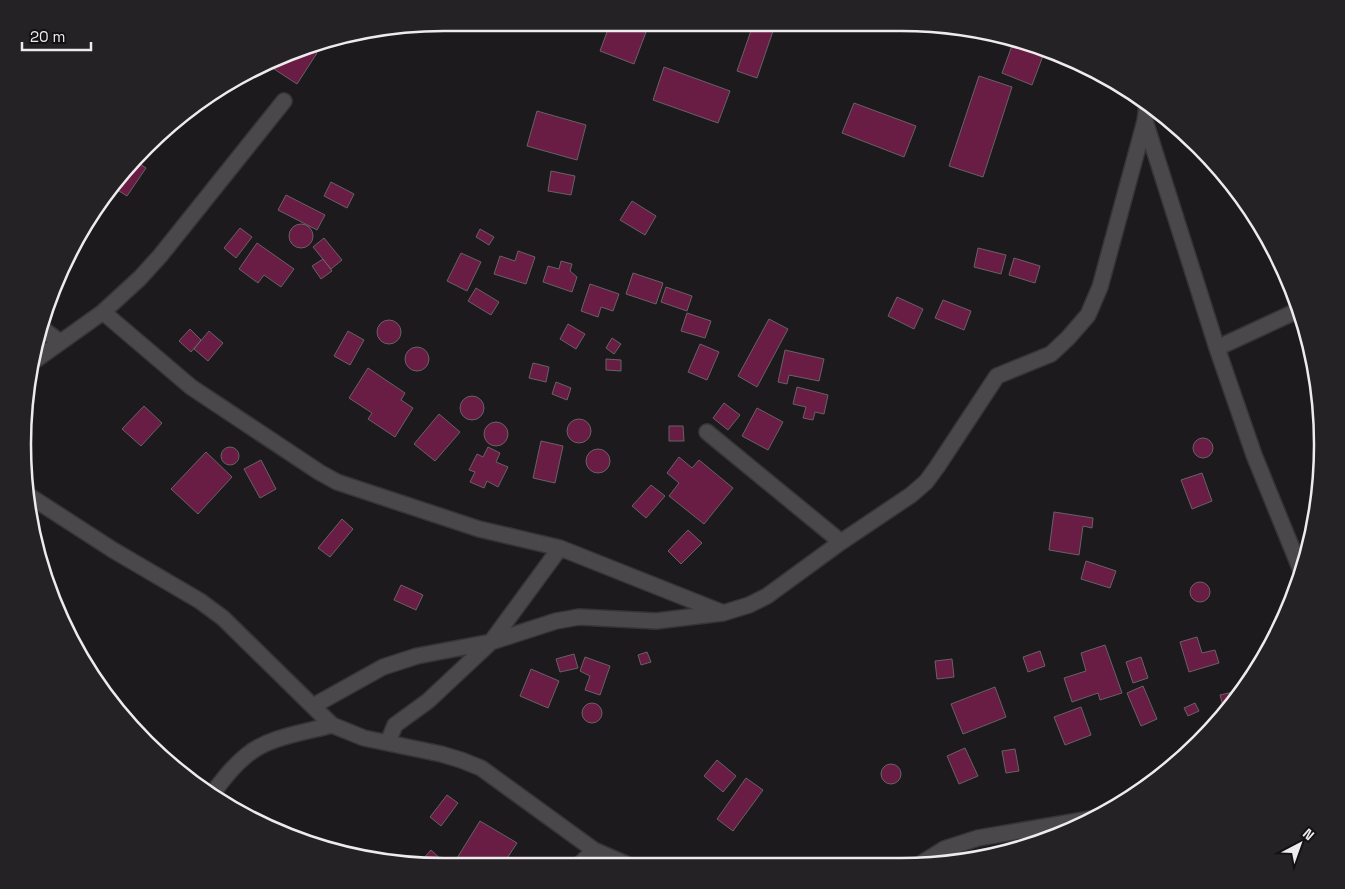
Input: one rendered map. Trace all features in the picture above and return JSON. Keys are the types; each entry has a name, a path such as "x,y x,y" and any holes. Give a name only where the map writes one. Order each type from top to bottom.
{"street":[{"path":"41,356 104,312 160,256 284,102"},
{"path":"313,706 382,667 417,656 491,642 556,621 579,617 656,621 723,613 749,605 767,596 841,542 912,495 926,482 997,376 1051,354 1088,315 1100,287 1145,121 1146,112"},
{"path":"1145,121 1217,348 1254,455 1297,561"},
{"path":"104,312 191,387 310,467 337,482 479,529 560,548 723,613"},
{"path":"1217,348 1292,313"},
{"path":"47,332 60,342"},
{"path":"707,432 841,542"},
{"path":"35,500 113,550 200,601 223,618 332,725 364,738 461,760 481,768 594,850 612,858"},
{"path":"388,742 395,725 428,701 491,642 560,548"},
{"path":"216,789 226,774 248,754 268,742 332,725"},
{"path":"933,856 944,850 978,838 1065,823"},
{"path":"586,858 594,850"}],"building":[{"path":"607,31 646,31 634,64 600,51"},
{"path":"751,31 773,31 757,78 737,71"},
{"path":"1012,46 1043,57 1032,85 1002,73"},
{"path":"315,52 317,53 297,84 274,69"},
{"path":"664,67 730,91 718,123 653,100"},
{"path":"979,76 1012,87 983,177 949,166"},
{"path":"854,103 916,126 904,157 842,133"},
{"path":"537,111 586,125 577,160 527,146"},
{"path":"141,164 146,168 127,196 119,191"},
{"path":"551,171 575,176 571,195 548,191"},
{"path":"331,182 354,194 347,208 324,196"},
{"path":"286,195 325,215 317,230 278,210"},
{"path":"632,201 656,216 645,235 620,220"},
{"path":"301,224 309,228 313,236 309,244 301,248 293,244 289,236 293,228"},
{"path":"240,228 252,237 236,258 224,248"},
{"path":"480,229 494,237 489,245 476,237"},
{"path":"324,238 342,260 331,269 313,247"},
{"path":"257,243 294,269 281,287 264,275 258,283 239,269"},
{"path":"978,248 1006,255 1001,274 974,267"},
{"path":"518,251 535,257 526,284 494,274 500,256 515,261"},
{"path":"461,253 481,262 467,291 447,281"},
{"path":"1014,258 1040,266 1035,283 1009,275"},
{"path":"323,259 332,271 321,279 312,266"},
{"path":"561,261 572,264 570,271 577,277 572,292 543,282 548,266 559,269"},
{"path":"633,273 663,283 656,304 626,294"},
{"path":"590,284 619,294 613,311 601,307 598,317 581,311"},
{"path":"666,287 692,296 687,311 661,302"},
{"path":"476,288 499,302 491,315 468,301"},
{"path":"897,297 923,309 914,329 888,316"},
{"path":"943,300 971,311 964,330 935,318"},
{"path":"687,313 711,321 705,338 681,331"},
{"path":"769,319 788,329 757,387 738,376"},
{"path":"389,320 397,324 401,332 397,340 389,344 381,340 377,332 381,324"},
{"path":"568,324 585,334 576,349 560,339"},
{"path":"190,329 201,340 191,352 179,341"},
{"path":"209,331 223,343 208,361 194,349"},
{"path":"348,331 364,340 350,365 334,356"},
{"path":"612,338 621,344 614,354 606,348"},
{"path":"700,344 719,352 707,380 688,372"},
{"path":"417,347 425,351 429,359 425,367 417,371 409,367 405,359 409,351"},
{"path":"785,350 824,359 819,381 789,375 787,384 778,382"},
{"path":"606,359 621,360 621,371 606,370"},
{"path":"533,363 549,367 546,382 529,378"},
{"path":"368,368 405,393 401,400 413,408 395,437 368,419 372,413 349,398"},
{"path":"556,382 571,388 567,400 552,394"},
{"path":"797,387 828,395 824,414 815,412 813,420 803,418 806,407 793,404"},
{"path":"472,396 480,400 484,408 480,416 472,420 464,416 460,408 464,400"},
{"path":"724,403 740,415 728,430 713,418"},
{"path":"144,406 162,423 141,446 122,429"},
{"path":"757,408 783,422 768,450 742,436"},
{"path":"439,414 460,432 435,461 414,444"},
{"path":"579,419 587,423 591,431 587,439 579,443 571,439 567,431 571,423"},
{"path":"496,422 504,426 508,434 504,442 496,446 488,442 484,434 488,426"},
{"path":"669,426 683,426 684,441 669,441"},
{"path":"1203,438 1210,441 1213,448 1210,455 1203,458 1196,455 1193,448 1196,441"},
{"path":"541,441 563,446 555,483 533,478"},
{"path":"230,447 236,450 239,456 236,462 230,465 224,462 221,456 224,450"},
{"path":"488,447 500,453 496,462 508,467 498,487 487,481 484,488 470,482 475,472 469,470 477,454 483,457"},
{"path":"598,449 606,453 610,461 606,469 598,473 590,469 586,461 590,453"},
{"path":"206,452 232,477 198,514 171,489"},
{"path":"679,457 692,468 699,460 733,488 704,524 669,496 679,483 667,473"},
{"path":"261,460 276,489 260,498 244,469"},
{"path":"1202,473 1212,501 1192,509 1181,480"},
{"path":"651,485 665,496 646,518 632,506"},
{"path":"1054,512 1093,518 1092,528 1083,526 1079,555 1049,550"},
{"path":"342,519 353,529 330,557 318,548"},
{"path":"688,530 702,543 681,564 668,551"},
{"path":"1086,561 1116,571 1110,588 1081,579"},
{"path":"1200,582 1207,585 1210,592 1207,599 1200,602 1193,599 1190,592 1193,585"},
{"path":"401,585 423,595 416,610 394,600"},
{"path":"1197,637 1202,653 1215,650 1219,663 1189,672 1180,642"},
{"path":"1105,645 1122,693 1100,700 1098,693 1072,702 1064,678 1086,671 1081,653"},
{"path":"1040,651 1045,666 1028,672 1023,657"},
{"path":"647,652 651,662 641,665 638,655"},
{"path":"574,654 578,668 560,672 556,659"},
{"path":"585,657 610,666 600,695 585,690 590,676 580,671"},
{"path":"1141,657 1148,678 1133,683 1126,662"},
{"path":"952,659 954,677 937,679 935,661"},
{"path":"531,669 559,681 548,708 520,696"},
{"path":"1143,686 1157,719 1141,726 1127,693"},
{"path":"995,687 1006,717 963,734 951,704"},
{"path":"1230,693 1222,703 1220,695"},
{"path":"592,703 599,706 602,713 599,720 592,723 585,720 582,713 585,706"},
{"path":"1195,703 1199,711 1188,716 1184,708"},
{"path":"1081,707 1091,735 1065,745 1054,717"},
{"path":"965,748 978,776 959,784 947,756"},
{"path":"1015,749 1019,771 1006,773 1002,751"},
{"path":"717,760 736,776 723,792 704,776"},
{"path":"891,764 898,767 901,774 898,781 891,784 884,781 881,774 884,767"},
{"path":"746,778 763,790 733,831 717,819"},
{"path":"447,795 458,803 441,826 430,817"},
{"path":"480,821 517,843 507,858 457,858"},
{"path":"431,850 439,858 424,857"}]}
